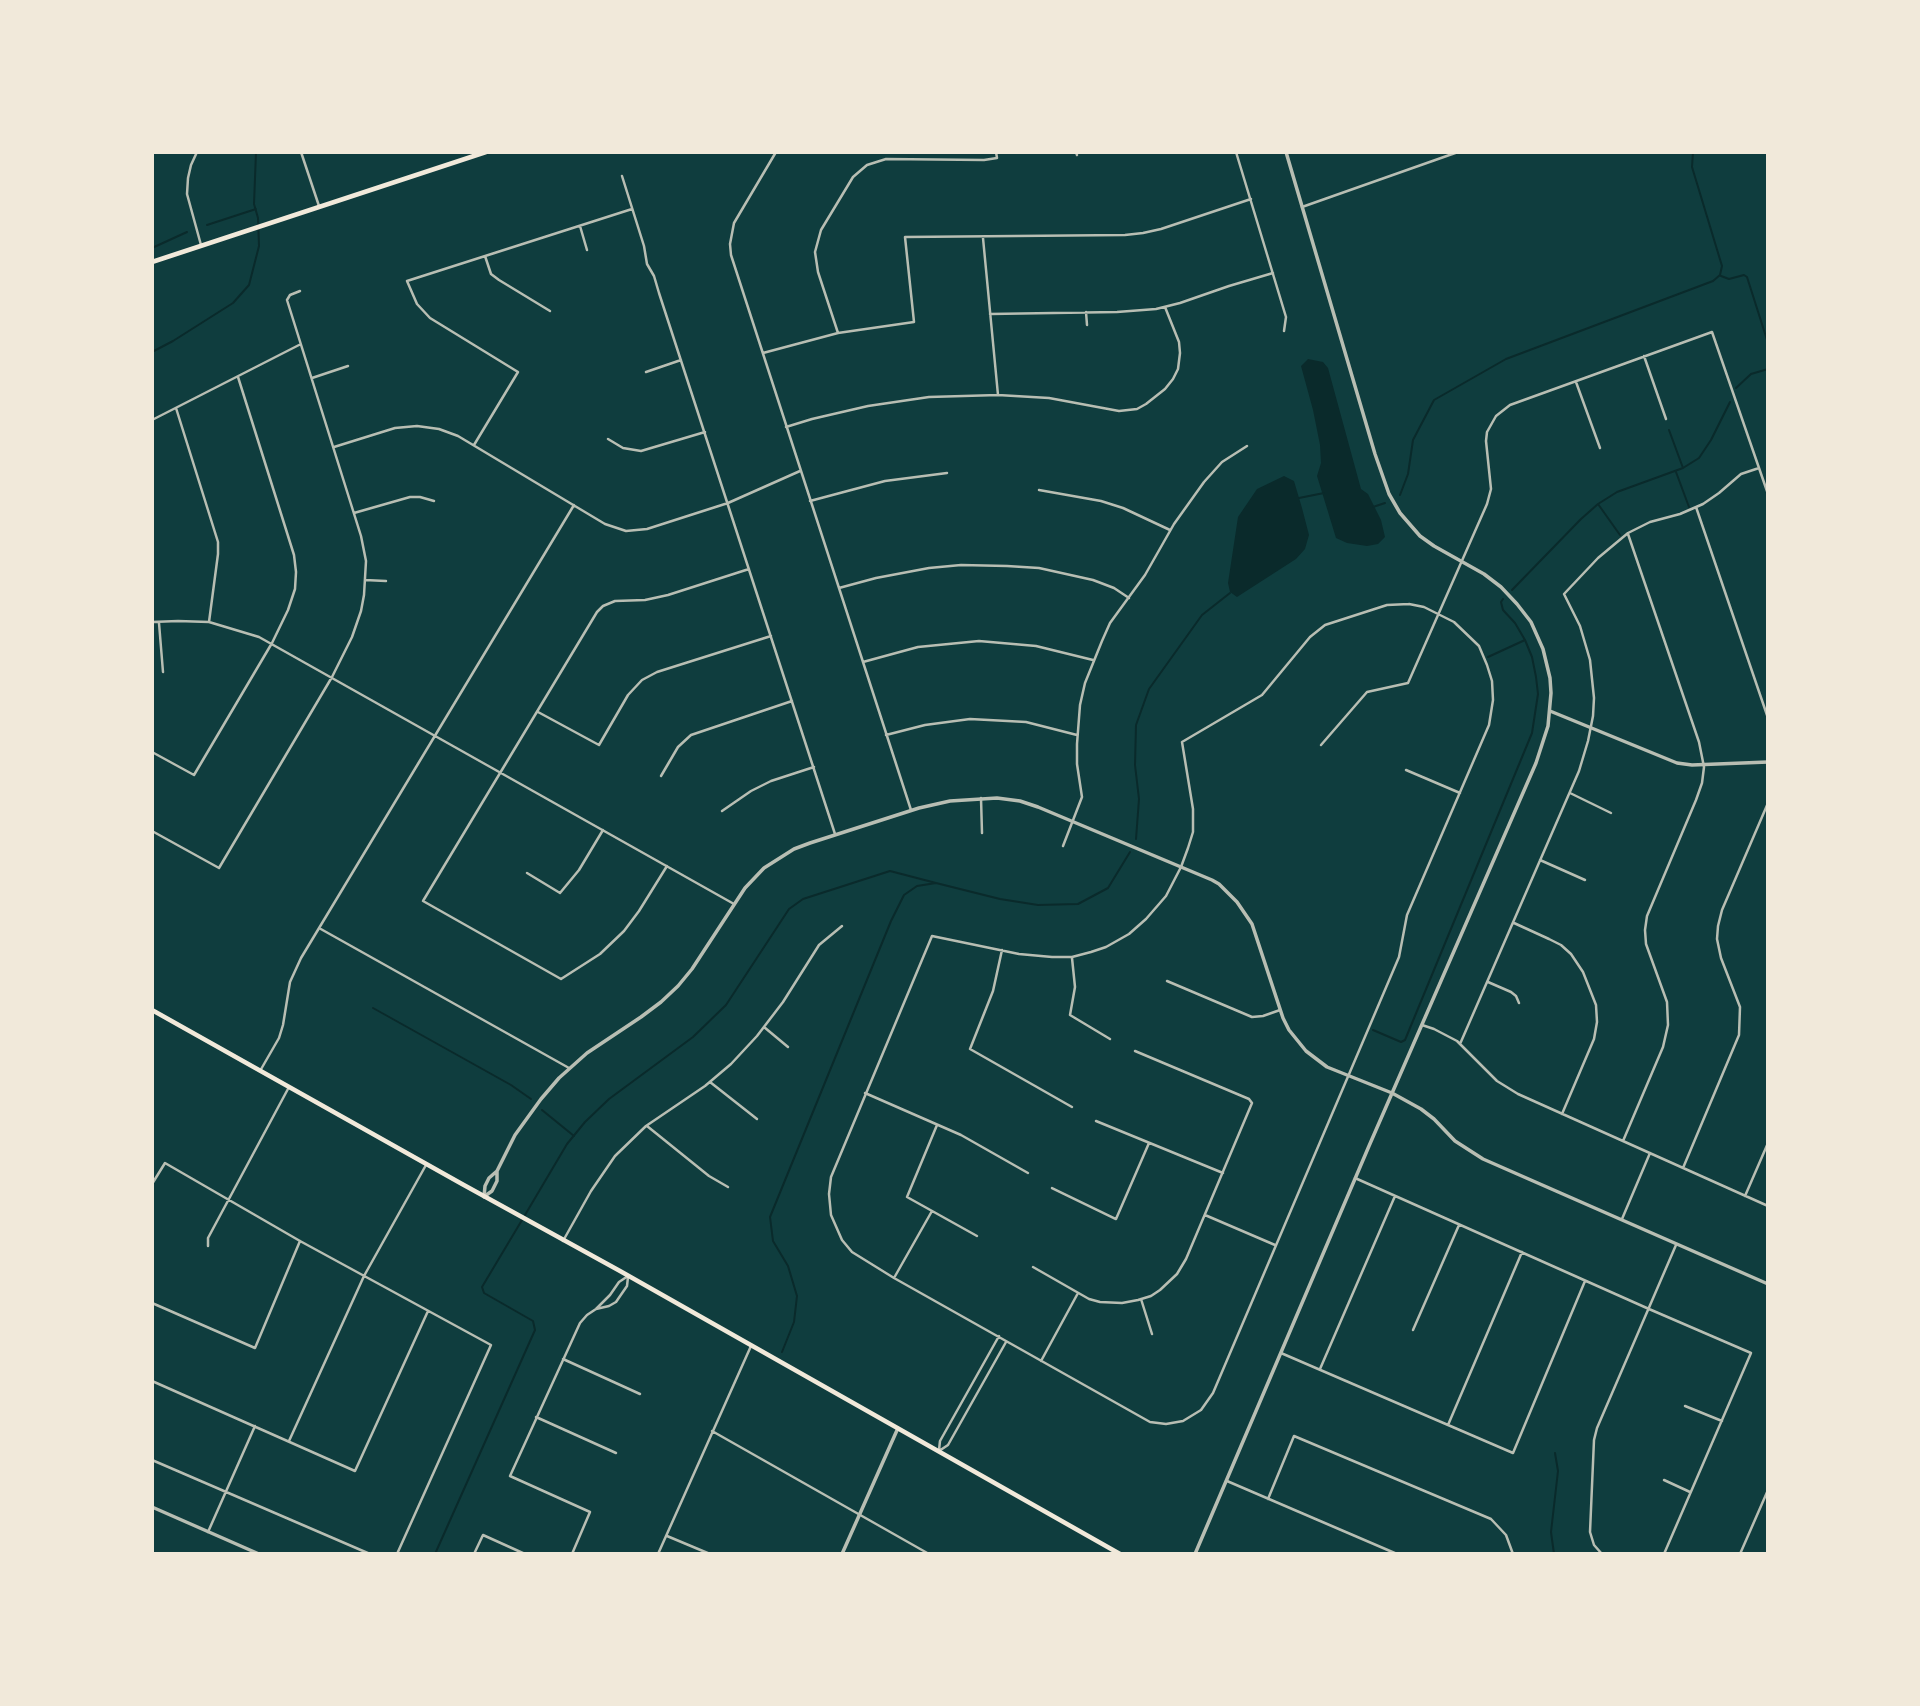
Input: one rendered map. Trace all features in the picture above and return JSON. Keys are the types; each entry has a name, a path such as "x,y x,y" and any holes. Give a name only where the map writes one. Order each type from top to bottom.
{"main road":[{"path":"152,262 486,152"},
{"path":"152,1010 1120,1554"}],"street":[{"path":"197,152 191,165 187,194 201,245"},
{"path":"301,152 319,206"},
{"path":"776,152 734,223 730,244 732,261 911,810"},
{"path":"838,333 818,272 815,252 821,229 853,177 867,165 886,159 997,158 996,152"},
{"path":"1237,152 1286,317 1284,331"},
{"path":"1195,1554 1536,763 1550,710 1548,663 1531,622 1511,597 1493,581 1420,536 1400,513 1390,494 1379,466 1286,152"},
{"path":"1302,207 1458,152"},
{"path":"622,176 647,264 654,276 835,834"},
{"path":"762,353 838,333 914,322 905,237 1125,235 1161,229 1251,199"},
{"path":"474,445 517,372 430,318 417,304 407,281 632,209"},
{"path":"580,226 587,250"},
{"path":"983,237 998,395"},
{"path":"484,256 491,274 499,281 550,310"},
{"path":"990,314 1143,310 1165,307 1273,273"},
{"path":"152,831 219,869 332,677 356,626 364,595 364,550 287,300 290,295 300,291"},
{"path":"786,427 868,406 929,397 998,395 1049,398 1119,411 1142,407 1165,389 1178,369 1180,353 1177,337 1165,307"},
{"path":"1086,312 1087,325"},
{"path":"1321,745 1367,692 1408,683 1487,504 1491,489 1486,441 1491,423 1502,410 1517,401 1712,332 1768,494"},
{"path":"152,421 300,345"},
{"path":"1644,356 1666,419"},
{"path":"646,372 681,360"},
{"path":"311,378 348,366"},
{"path":"152,752 194,775 271,643 293,597 296,572 294,555 238,377"},
{"path":"1576,381 1600,448"},
{"path":"176,408 217,537 218,554 209,622"},
{"path":"333,447 395,428 417,426 450,432 605,524 632,531 648,529 728,503 800,471"},
{"path":"608,439 623,448 641,451 705,432"},
{"path":"1063,846 1082,797 1077,764 1077,735 1083,689 1110,623 1145,575 1170,530 1212,472 1247,446"},
{"path":"1460,1044 1586,752 1594,698 1590,660 1580,626 1564,594 1598,558 1628,533 1650,522 1696,507 1719,493 1741,474 1759,468"},
{"path":"810,501 885,481 947,473"},
{"path":"1039,490 1101,501 1170,530"},
{"path":"354,513 410,496 434,501"},
{"path":"260,1071 284,1025 294,972 574,505"},
{"path":"1696,507 1768,718"},
{"path":"1623,1141 1663,1047 1668,1025 1667,1002 1646,944 1647,916 1700,790 1704,765 1699,742 1628,533"},
{"path":"838,589 876,578 929,568 961,565 1007,566 1039,568 1093,579 1129,597"},
{"path":"667,866 624,931 600,954 562,979 423,901 597,612 615,601 645,600 668,595 749,569"},
{"path":"365,580 386,581"},
{"path":"1394,604 1415,605 1439,614 1463,629 1479,646 1492,681 1491,717 1407,915 1399,957 1213,1393 1201,1410 1177,1423 1160,1424 1140,1418 852,1252 842,1240 831,1215 831,1177 932,936 1035,957 1072,957 1106,947 1135,929 1166,896 1188,848 1194,820 1182,742 1262,695 1310,637 1335,620 1394,604"},
{"path":"159,621 163,672"},
{"path":"152,622 209,622 271,643 734,904"},
{"path":"537,711 599,744 628,695 642,680 657,672 771,636"},
{"path":"863,662 918,647 979,641 1036,646 1093,660"},
{"path":"661,776 678,747 691,735 792,701"},
{"path":"1550,710 1671,761 1704,765 1768,762"},
{"path":"886,736 925,725 970,719 1026,722 1077,735"},
{"path":"722,811 771,781 814,767"},
{"path":"1406,770 1460,793"},
{"path":"1569,793 1611,813"},
{"path":"981,797 982,833"},
{"path":"484,1197 489,1178 497,1171 515,1135 541,1099 569,1068 598,1044 661,1002 678,986 734,904 754,878 774,860 794,849 835,834 911,810 981,797 1020,801 1219,884 1243,909 1255,933 1289,1030 1306,1051 1327,1067 1392,1093 1428,1113 1455,1141 1483,1159 1768,1284"},
{"path":"1684,1168 1739,1035 1740,1007 1721,958 1717,939 1718,926 1722,910 1768,803"},
{"path":"527,873 559,892 579,870 603,830"},
{"path":"1540,860 1585,880"},
{"path":"1513,923 1549,939 1571,954 1583,972 1596,1004 1594,1039 1562,1114"},
{"path":"563,1241 604,1169 646,1126 710,1082 731,1064 783,1003 818,945 842,926"},
{"path":"319,928 569,1068"},
{"path":"1002,950 993,991 970,1049 1072,1107"},
{"path":"1072,957 1075,987 1070,1015 1110,1039"},
{"path":"1167,981 1252,1017 1280,1010"},
{"path":"1487,982 1511,992 1519,1003"},
{"path":"1422,1025 1460,1044 1508,1089 1768,1206"},
{"path":"764,1027 788,1047"},
{"path":"1033,1266 1100,1302 1122,1303 1141,1299 1160,1290 1177,1274 1186,1259 1252,1103 1249,1099 1135,1051"},
{"path":"710,1082 757,1119"},
{"path":"208,1246 208,1238 289,1087"},
{"path":"865,1093 961,1135 1028,1173"},
{"path":"1096,1121 1223,1173"},
{"path":"938,1124 907,1197 977,1236"},
{"path":"646,1126 709,1176 728,1187"},
{"path":"1052,1188 1116,1219 1149,1143"},
{"path":"1745,1196 1768,1143"},
{"path":"1622,1219 1650,1153"},
{"path":"152,1184 165,1163 300,1241 491,1345 397,1554"},
{"path":"289,1441 364,1276 426,1164"},
{"path":"484,1197 492,1191 497,1181 497,1171"},
{"path":"1355,1178 1751,1353 1664,1554"},
{"path":"1320,1370 1395,1196"},
{"path":"894,1278 932,1210"},
{"path":"1205,1215 1275,1245"},
{"path":"1413,1330 1459,1225"},
{"path":"152,1303 254,1348 300,1241"},
{"path":"1602,1554 1594,1545 1590,1532 1594,1440 1677,1242"},
{"path":"1448,1425 1522,1252"},
{"path":"572,1554 590,1513 510,1476 582,1320 596,1310 619,1282 628,1276"},
{"path":"596,1310 616,1302 626,1286 628,1276"},
{"path":"1281,1353 1513,1452 1585,1281"},
{"path":"1041,1361 1079,1293"},
{"path":"1141,1299 1152,1334"},
{"path":"152,1381 355,1471 428,1311"},
{"path":"939,1451 941,1440 999,1336"},
{"path":"939,1451 948,1445 1007,1341"},
{"path":"658,1554 752,1346"},
{"path":"563,1359 640,1394"},
{"path":"1685,1405 1722,1421"},
{"path":"536,1417 616,1453"},
{"path":"208,1532 255,1425"},
{"path":"842,1554 898,1428"},
{"path":"712,1430 929,1554"},
{"path":"1268,1499 1294,1436 1491,1519 1506,1535 1513,1554"},
{"path":"152,1460 370,1554"},
{"path":"1664,1480 1690,1492"},
{"path":"1227,1481 1397,1554"},
{"path":"1740,1554 1768,1490"},
{"path":"152,1507 259,1554"},
{"path":"474,1554 483,1535 525,1554"},
{"path":"666,1535 709,1554"}],"water":[{"path":"1308,359 1323,362 1328,368 1361,489 1368,494 1381,520 1385,537 1378,544 1367,546 1336,538 1317,476 1321,463 1320,445 1301,366"},
{"path":"1284,476 1294,481 1302,508 1309,535 1305,549 1296,559 1237,597 1230,592 1228,583 1238,517 1257,489"}],"waterway":[{"path":"152,352 233,303 249,285 259,246 258,218 254,204 256,152"},
{"path":"1400,495 1408,474 1413,440 1434,400 1506,359 1713,281 1720,275 1722,266 1692,167 1693,152"},
{"path":"207,225 256,209"},
{"path":"152,248 187,232"},
{"path":"1721,276 1729,279 1744,275 1747,277 1768,343"},
{"path":"1736,388 1751,374 1768,369"},
{"path":"1512,590 1598,504 1617,492 1683,468 1699,458 1730,402"},
{"path":"1669,430 1683,468"},
{"path":"1676,472 1689,507"},
{"path":"1299,498 1324,493"},
{"path":"1373,507 1385,503"},
{"path":"1598,504 1620,535"},
{"path":"1136,839 1139,799 1135,765 1136,725 1149,689 1202,615 1230,593"},
{"path":"1373,1030 1401,1042 1405,1040 1532,733 1538,694 1532,657 1515,623 1503,610 1503,599"},
{"path":"1488,657 1525,640"},
{"path":"782,1352 794,1322 797,1296 788,1266 773,1241 770,1217 904,895 917,886 936,883 1000,899 1038,905 1078,904 1108,888 1130,852"},
{"path":"525,1215 567,1144 585,1122 609,1099 693,1037 726,1005 789,909 803,899 890,871 936,883"},
{"path":"373,1008 511,1085 531,1099"},
{"path":"542,1110 574,1136"},
{"path":"435,1554 535,1330 533,1321 484,1293 482,1287 522,1220"},
{"path":"1554,1554 1551,1532 1558,1471 1555,1453"}]}
